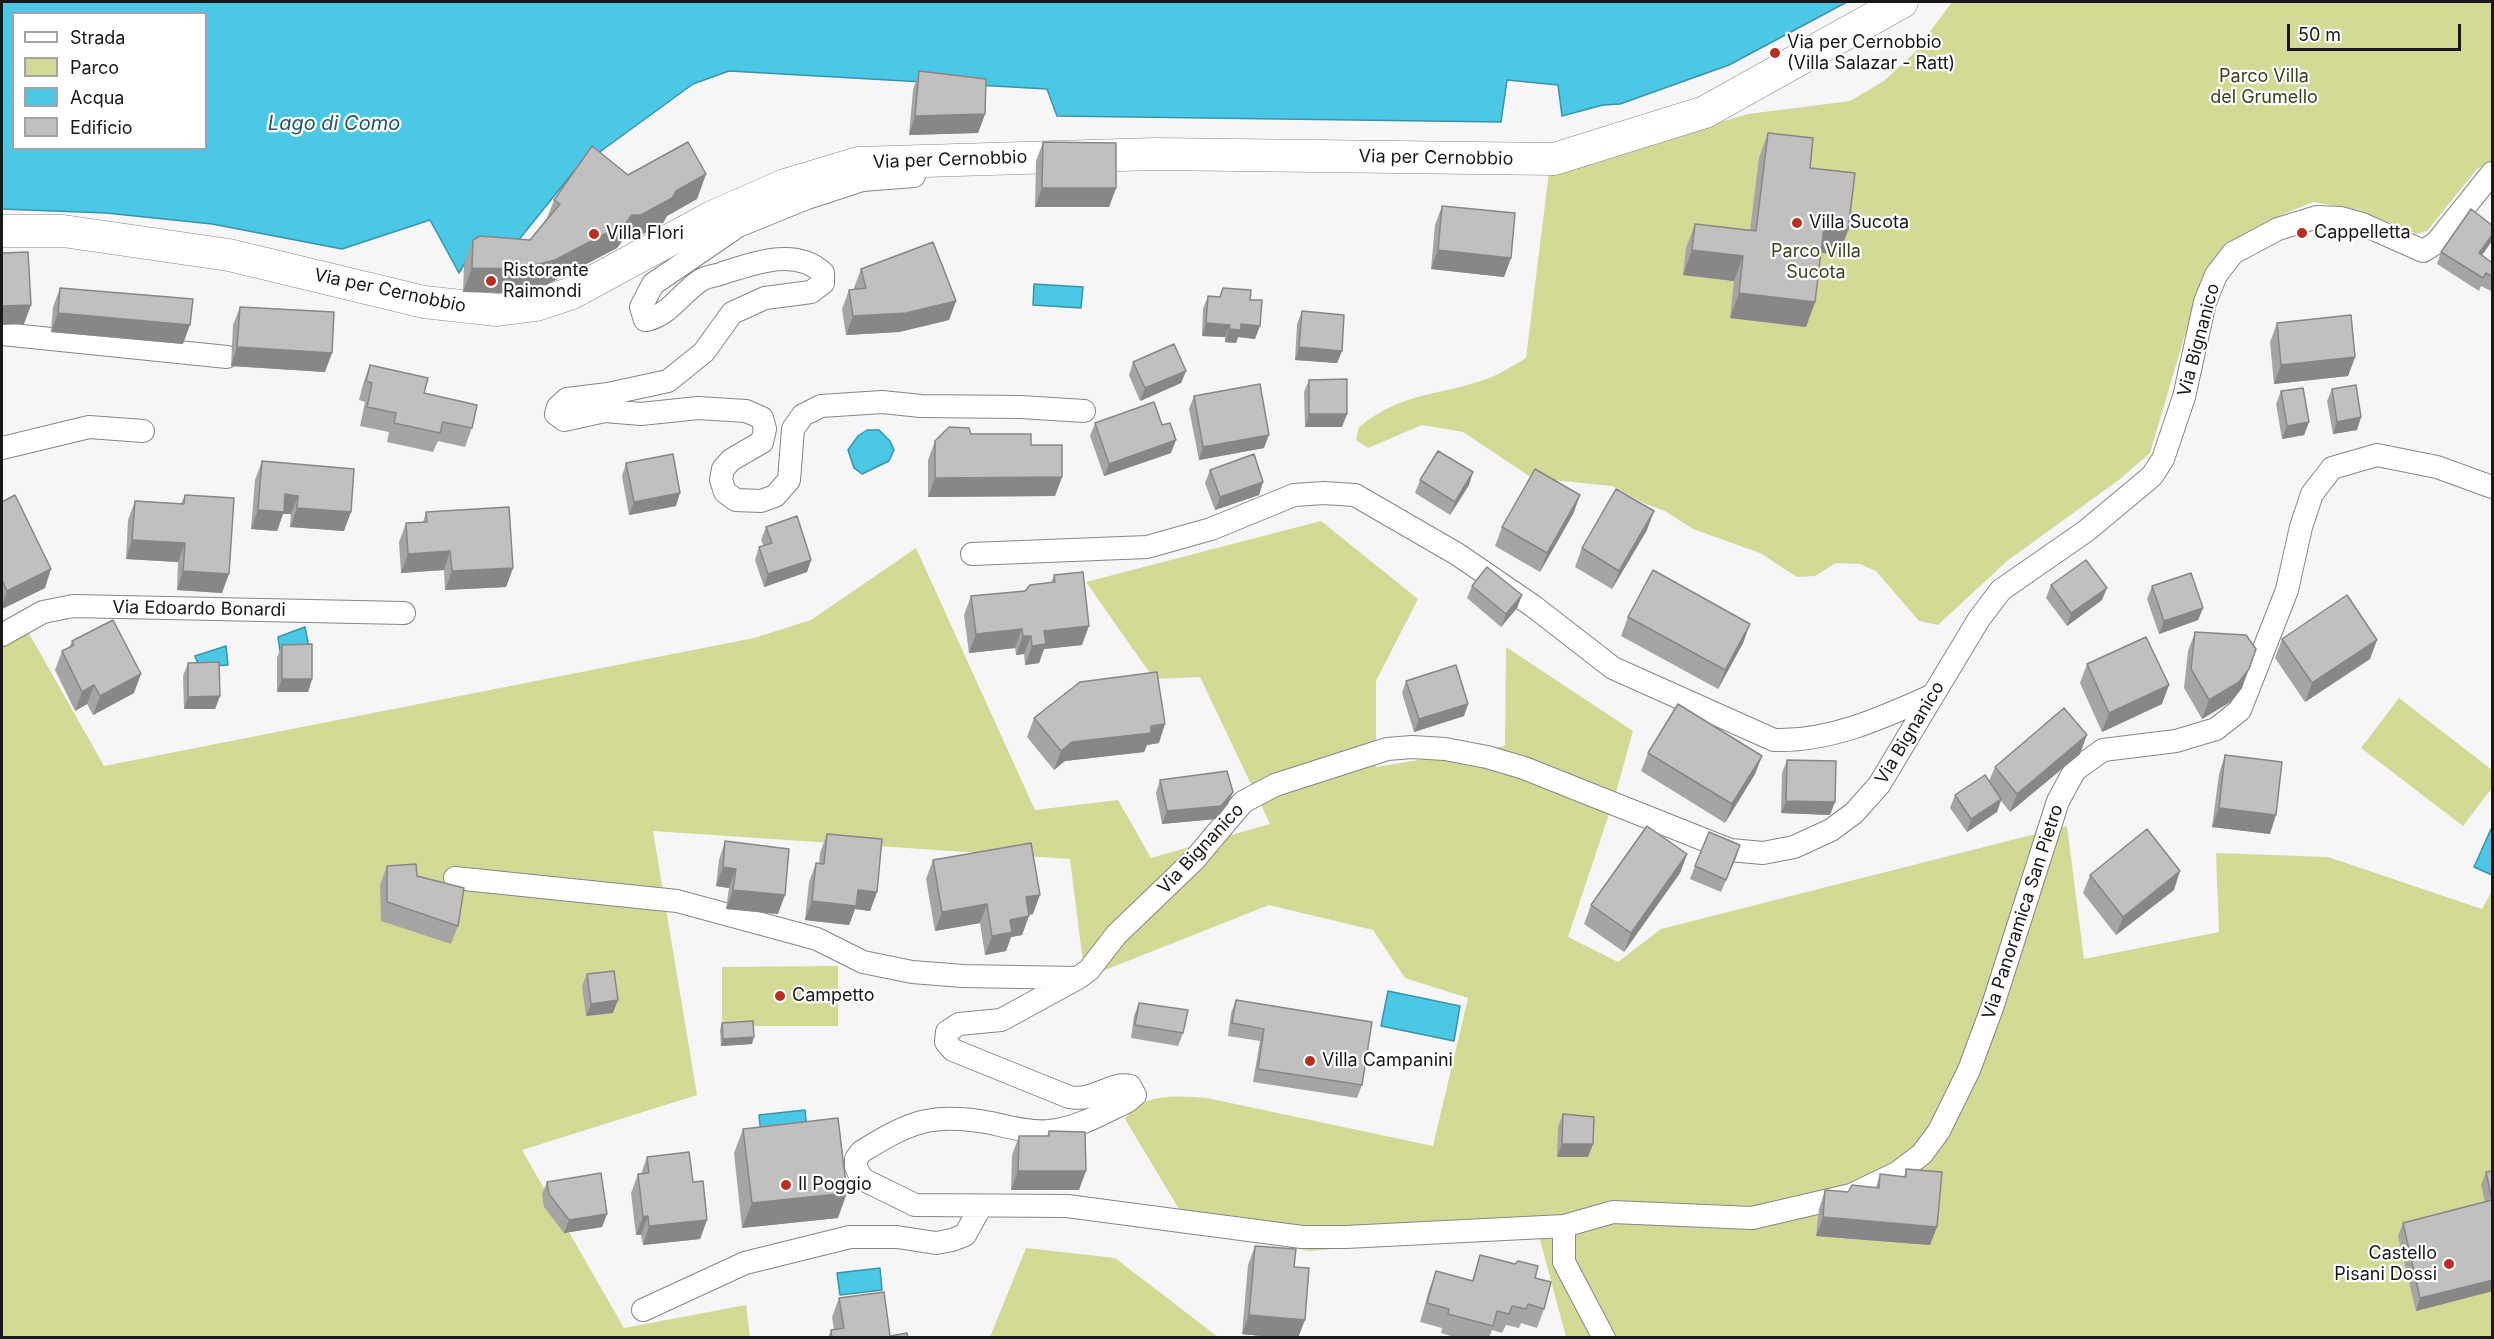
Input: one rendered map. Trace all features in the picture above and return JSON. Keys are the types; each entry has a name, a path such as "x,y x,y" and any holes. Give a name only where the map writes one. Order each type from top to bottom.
{"main road":[{"name":"Via per Cernobbio","path":"2,231 63,231 230,255 424,302 497,310 536,305 572,293 712,217 784,185 858,163 1155,154 1554,159 1705,112 1902,2"}],"street":[{"path":"1021,158 1022,168 1002,171 862,180 807,198 738,226 654,284 641,307 645,320 653,319 664,312 703,279 771,259 813,263 824,273 823,283 811,292 765,298 732,313 704,352 668,381 608,394 567,399 558,407 556,414 564,420 591,413 642,414 698,408 746,411 762,418 765,429 762,442 731,460 723,469 721,480 725,492 736,500 761,501 775,496 789,480 793,429 803,415 821,406 882,402 921,406 1021,406 1084,411"},
{"name":"Via Bignanico","path":"1564,1226 1346,1237 1302,1237 1112,1210 1067,1206 915,1205 862,1179 856,1167 856,1158 873,1145 911,1125 935,1118 964,1118 1048,1131 1071,1126 1128,1101 1135,1095 1130,1086 1122,1084 1082,1099 1069,1097 953,1050 946,1042 947,1032 959,1024 1001,1020 1078,978 1089,970 1116,935 1195,859 1243,801 1275,785 1346,760 1387,749 1412,747 1487,757 1524,768 1730,850 1763,854 1794,847 1831,830 1854,813 1879,785 1979,619 2001,590 2130,496 2152,476 2163,459 2184,397 2205,303 2216,275 2233,253 2278,229 2317,217 2341,218 2362,224 2423,251 2436,243 2493,173"},
{"path":"2,334 227,357"},
{"path":"2,448 89,427 143,431"},
{"name":"Via Panoramica San Pietro","path":"1564,1226 1613,1212 1752,1218 1851,1195 1897,1173 1922,1154 1939,1131 1969,1070 2058,801 2075,770 2103,750 2176,741 2216,729 2240,710 2287,590 2301,526 2312,494 2332,468 2377,455 2437,467 2493,487"},
{"path":"972,555 1147,547 1211,529 1294,495 1324,493 1355,495 1457,554 1533,606 1613,668 1774,740 1800,741 1873,722 1931,696"},
{"name":"Via Edoardo Bonardi","path":"2,635 43,612 73,606 404,613"},
{"path":"455,878 677,901 817,939 863,962 912,972 963,976 1078,978"},
{"path":"643,1310 745,1263 850,1237 897,1237 936,1243 952,1240 965,1234 981,1206"},
{"path":"1564,1226 1564,1262 1604,1338"}],"green space":[{"path":"1952,2 2492,2 2492,161 2477,169 2427,231 2417,234 2358,210 2313,202 2274,218 2230,243 2202,277 2150,453 2120,479 2007,561 1938,625 1919,621 1876,571 1860,564 1836,563 1815,576 1797,577 1760,553 1693,529 1665,511 1612,486 1532,478 1463,432 1422,425 1368,448 1356,440 1359,427 1392,406 1489,378 1526,358 1549,172 1748,114 1850,101 1884,81 1915,52"},
{"path":"1321,521 1418,599 1376,681 1376,767 1505,746 1506,647 1633,731 1615,796 1568,937 1618,962 1661,929 2067,826 2084,959 2219,932 2216,853 2328,857 2482,909 2492,891 2492,1337 1566,1337 1538,1232 1309,1251 1191,1229 1125,1119 1132,1110 1150,1100 1173,1097 1207,1098 1433,1146 1468,998 1405,978 1373,930 1269,905 1085,978 1070,859 653,831 697,1095 522,1150 624,1328 746,1305 750,1337 2,1338 2,644 26,628 104,766 754,638 811,620 916,548 1035,810 1118,800 1151,858 1270,824 1200,677 1154,679 1086,582"},
{"path":"2399,698 2492,770 2492,788 2463,826 2361,748"},
{"name":"Campetto","path":"838,966 838,1026 722,1026 722,967"},
{"path":"1026,1248 1115,1258 1218,1337 990,1337"}],"water":[{"name":"Lago di Como","path":"2,2 1847,2 1729,65 1620,104 1603,105 1562,116 1558,85 1507,80 1501,122 1057,116 1047,89 729,71 693,84 575,170 517,242 477,243 459,273 430,220 342,249 212,224 106,213 2,209"},
{"path":"1034,284 1083,287 1081,308 1033,305"},
{"path":"867,430 879,430 890,441 894,450 889,461 862,474 854,468 848,450 858,436"},
{"path":"305,627 309,648 280,651 278,637"},
{"path":"226,646 228,665 199,667 195,656"},
{"path":"2492,830 2492,875 2474,867"},
{"path":"1388,991 1460,1006 1454,1041 1381,1026"},
{"path":"805,1110 807,1129 761,1135 759,1115"},
{"path":"880,1268 882,1290 840,1295 837,1273"}],"building":[{"path":"919,71 986,79 985,114 915,116"},
{"name":"Villa Sucota","path":"1768,133 1813,138 1810,168 1855,173 1848,230 1824,227 1815,302 1739,293 1743,256 1692,250 1695,224 1756,231"},
{"path":"688,142 706,174 676,191 672,198 641,215 632,215 626,223 555,260 518,269 472,268 473,240 480,236 530,240 560,204 554,200 592,146 628,175"},
{"path":"1043,142 1116,143 1116,188 1042,188"},
{"path":"1442,206 1515,213 1511,258 1438,250"},
{"path":"2471,209 2493,226 2493,234 2479,253 2491,262 2493,260 2493,277 2486,273 2483,278 2441,252"},
{"path":"933,242 956,301 906,313 853,316 849,290 866,288 861,269"},
{"path":"28,252 31,305 2,306 2,253"},
{"path":"60,288 193,299 190,325 58,313"},
{"path":"1223,288 1251,290 1250,300 1262,300 1260,326 1241,324 1241,330 1229,329 1230,325 1206,323 1208,296 1220,297"},
{"path":"240,307 334,312 332,353 237,347"},
{"path":"1302,311 1344,315 1342,351 1299,347"},
{"path":"2351,315 2355,357 2281,365 2277,323"},
{"path":"1174,344 1186,371 1145,388 1133,362"},
{"path":"370,365 428,378 424,393 477,405 472,428 443,422 440,433 394,423 396,413 367,407 372,383 366,381"},
{"path":"1347,379 1347,414 1309,414 1309,380"},
{"path":"1260,384 1269,435 1203,447 1194,396"},
{"path":"2356,385 2361,417 2337,422 2332,389"},
{"path":"2303,388 2309,422 2287,426 2281,391"},
{"path":"1154,402 1162,425 1170,423 1176,440 1109,464 1095,423"},
{"path":"949,427 969,428 971,434 1031,434 1031,445 1062,445 1062,477 935,478 935,441"},
{"path":"1438,451 1473,472 1455,502 1420,480"},
{"path":"673,454 680,493 634,502 626,463"},
{"path":"1254,454 1263,482 1220,497 1210,470"},
{"path":"262,461 354,469 351,512 297,508 298,496 285,494 284,512 258,510"},
{"path":"1535,469 1580,495 1547,553 1502,527"},
{"path":"1616,489 1654,511 1619,571 1582,548"},
{"path":"15,495 51,569 7,591 2,580 2,502"},
{"path":"185,495 234,498 229,574 183,571 185,543 132,540 135,501 184,504"},
{"path":"509,507 513,568 452,571 450,551 408,554 406,523 427,522 426,512"},
{"path":"797,516 811,560 768,574 759,547 772,543 766,527"},
{"path":"2086,560 2107,588 2071,613 2051,585"},
{"path":"1487,567 1522,595 1506,614 1472,586"},
{"path":"1653,570 1750,624 1725,670 1628,617"},
{"path":"1083,572 1089,626 1044,631 1046,644 1032,646 1031,636 1023,636 1022,629 976,634 971,596 1025,591 1030,585 1055,582 1054,575"},
{"path":"2191,573 2203,608 2164,621 2152,586"},
{"path":"2347,595 2377,640 2312,683 2282,639"},
{"path":"113,620 141,674 100,696 94,685 82,692 62,651 74,645 72,641"},
{"path":"2195,632 2246,635 2256,649 2249,669 2239,682 2209,700 2191,669"},
{"path":"2146,637 2169,685 2109,713 2087,664"},
{"path":"312,644 312,679 282,679 282,645"},
{"path":"219,662 220,696 188,697 188,663"},
{"path":"1456,665 1468,704 1419,719 1406,681"},
{"path":"1157,672 1165,724 1151,726 1151,733 1072,742 1061,751 1034,718 1080,682"},
{"path":"1678,704 1762,756 1732,804 1648,753"},
{"path":"2064,708 2087,735 2017,794 1995,767"},
{"path":"2225,755 2282,762 2276,815 2219,808"},
{"path":"1787,760 1836,761 1835,802 1786,801"},
{"path":"1227,771 1233,792 1221,806 1167,811 1160,780"},
{"path":"1985,775 2001,799 1971,819 1955,795"},
{"path":"1647,826 1687,854 1631,933 1591,905"},
{"path":"2147,829 2180,871 2123,917 2090,875"},
{"path":"1709,832 1740,845 1726,880 1695,866"},
{"path":"827,834 882,839 877,892 858,890 856,906 812,901 816,863 824,864"},
{"path":"725,841 789,849 785,895 733,890 736,869 723,867"},
{"path":"1031,843 1040,895 1026,897 1029,916 1010,920 1012,932 992,936 987,904 942,912 933,860"},
{"path":"416,864 417,876 464,888 458,926 387,902 387,866"},
{"path":"614,971 618,1000 591,1004 587,974"},
{"name":"Villa Campanini","path":"1236,1000 1372,1022 1362,1085 1258,1069 1264,1029 1232,1023"},
{"path":"1139,1003 1188,1010 1183,1033 1135,1025"},
{"path":"753,1021 754,1037 723,1039 722,1023"},
{"path":"1563,1114 1594,1117 1593,1144 1562,1144"},
{"path":"838,1118 847,1193 752,1203 743,1129"},
{"path":"1049,1131 1085,1132 1086,1171 1018,1171 1019,1136 1049,1136"},
{"path":"689,1152 693,1182 703,1181 707,1220 649,1226 648,1216 643,1217 638,1174 649,1173 647,1157"},
{"path":"1906,1169 1942,1172 1937,1227 1823,1217 1825,1190 1848,1192 1852,1185 1879,1188 1880,1174 1906,1177"},
{"name":"Castello Pisani Dossi","path":"2493,1171 2493,1280 2420,1298 2403,1223 2492,1200 2486,1172"},
{"path":"601,1173 607,1214 569,1220 549,1194 547,1182"},
{"path":"1255,1246 1296,1249 1294,1267 1309,1268 1305,1320 1249,1315"},
{"path":"1480,1255 1515,1264 1518,1261 1538,1266 1535,1278 1551,1282 1544,1309 1528,1304 1526,1309 1512,1306 1509,1314 1497,1311 1493,1326 1448,1314 1449,1309 1427,1303 1436,1271 1473,1281"},
{"path":"884,1292 890,1336 907,1333 908,1338 832,1338 831,1330 844,1328 839,1298"}],"place":[{"name":"Via per Cernobbio (Villa Salazar - Ratt)","path":"1775,53"},
{"name":"Villa Sucota","path":"1797,223"},
{"name":"Cappelletta","path":"2302,233"},
{"name":"Villa Flori","path":"594,234"},
{"name":"Ristorante Raimondi","path":"491,281"},
{"name":"Campetto","path":"780,996"},
{"name":"Villa Campanini","path":"1310,1061"},
{"name":"Il Poggio","path":"786,1185"},
{"name":"Castello Pisani Dossi","path":"2449,1264"}],"park label":[{"name":"Parco Villa del Grumello","path":"2264,88"},
{"name":"Parco Villa Sucota","path":"1816,262"}]}
